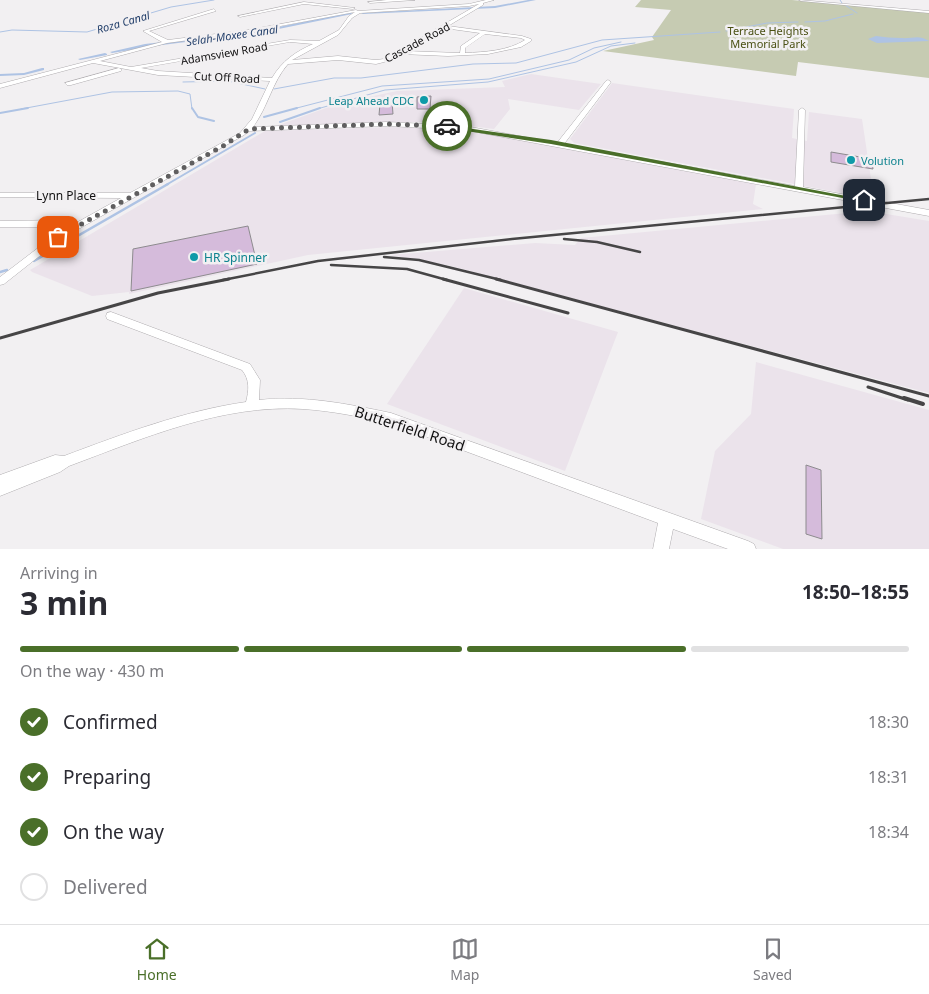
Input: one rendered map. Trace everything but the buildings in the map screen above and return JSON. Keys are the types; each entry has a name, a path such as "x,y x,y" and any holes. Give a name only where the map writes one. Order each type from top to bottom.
{"street":[{"path":"0,86 164,43 254,30 357,8 376,0"},
{"path":"370,2 413,0"},
{"path":"240,16 304,3 357,8 480,6 492,0"},
{"path":"801,0 929,12"},
{"name":"Cascade Road","path":"286,62 338,58 380,62 480,6"},
{"path":"0,282 41,249 77,226 223,146 249,129 274,80 286,62 338,33 344,28 349,17 357,8"},
{"path":"164,43 145,32 146,30 214,10"},
{"path":"400,52 430,56 503,51 525,44 529,40 445,27"},
{"path":"462,54 463,47 484,32"},
{"name":"Adamsview Road","path":"69,84 75,80 126,69 290,41 319,43"},
{"name":"Cut Off Road","path":"91,62 164,74 274,80"},
{"path":"560,144 608,82"},
{"path":"799,188 802,110"},
{"path":"249,129 387,124 483,130 929,213"},
{"name":"Lynn Place","path":"0,194 133,196"},
{"path":"0,224 64,224 77,226"},
{"path":"111,316 246,367 253,374 256,382 252,404"},
{"name":"Butterfield Road","path":"0,490 55,468 64,462 170,422 252,404 315,404 346,407 391,418 748,549"},
{"name":"Butterfield Road","path":"0,482 55,461 64,462"},
{"path":"661,549 667,519"}],"shaded area":[{"path":"531,74 601,84 579,110 508,99 510,109 494,129 439,122 276,126 340,103 397,91 505,87 502,81"},
{"path":"612,83 794,109 792,138 807,141 809,112 862,119 874,199 574,143 570,139"},
{"path":"390,127 429,128 487,134 756,184 753,204 763,209 308,255 129,294 129,292 92,296 30,270 265,131"},
{"path":"868,211 929,221 929,393 451,266 390,255 535,243 575,245 581,238"},
{"path":"464,288 618,332 565,471 387,404"},
{"path":"756,362 929,410 929,549 783,549 701,519 715,451 751,414"}],"green space":[{"name":"Terrace Heights Memorial Park","path":"641,0 792,0 929,13 929,78 798,62 796,76 603,51 654,40 652,37 671,10 635,7"}],"water":[{"path":"876,36 918,37 929,41 877,43 868,39"}],"waterway":[{"name":"Roza Canal","path":"0,32 12,30 87,32 171,7 214,0"},
{"name":"Selah-Moxee Canal","path":"363,13 495,7 534,0"},
{"path":"845,5 857,13"},
{"name":"Selah-Moxee Canal","path":"112,52 162,43 259,32 351,13"},
{"path":"805,22 825,21 853,14"},
{"path":"726,31 767,23 798,22"},
{"path":"274,89 334,78 361,78 473,64 516,63 602,40 720,32"},
{"path":"293,109 382,86 489,79 569,60 594,48 621,42"},
{"path":"318,109 385,90 488,82 576,62 611,46 635,43"},
{"name":"Selah-Moxee Canal","path":"80,59 105,54"},
{"name":"Selah-Moxee Canal","path":"0,75 24,74 42,69"},
{"path":"183,82 228,81 265,89"},
{"path":"21,109 112,92 178,91 190,94 192,109"},
{"path":"0,113 28,108"},
{"path":"192,108 198,117 214,121"},
{"path":"264,117 297,108"},
{"path":"280,122 318,109"},
{"path":"166,185 255,133"},
{"path":"34,261 168,184"},
{"path":"0,272 7,270"}],"railway":[{"path":"223,280 318,261 512,239 929,199"},
{"path":"564,239 597,242 640,252"},
{"path":"384,257 419,260 501,280"},
{"path":"331,265 407,269 447,280"},
{"path":"0,338 158,293 229,279"},
{"path":"443,279 568,313"},
{"path":"496,279 929,396"},
{"path":"868,387 908,400"},
{"path":"904,398 923,404"}],"way so far":[{"path":"58,237 223,146 249,129 387,124 447,126"}],"place":[{"name":"Leap Ahead CDC","path":"424,100"},
{"name":"Volution","path":"851,160"},
{"name":"HR Spinner","path":"194,257"}],"route":[{"path":"447,126 483,130 551,142 864,200"}]}
